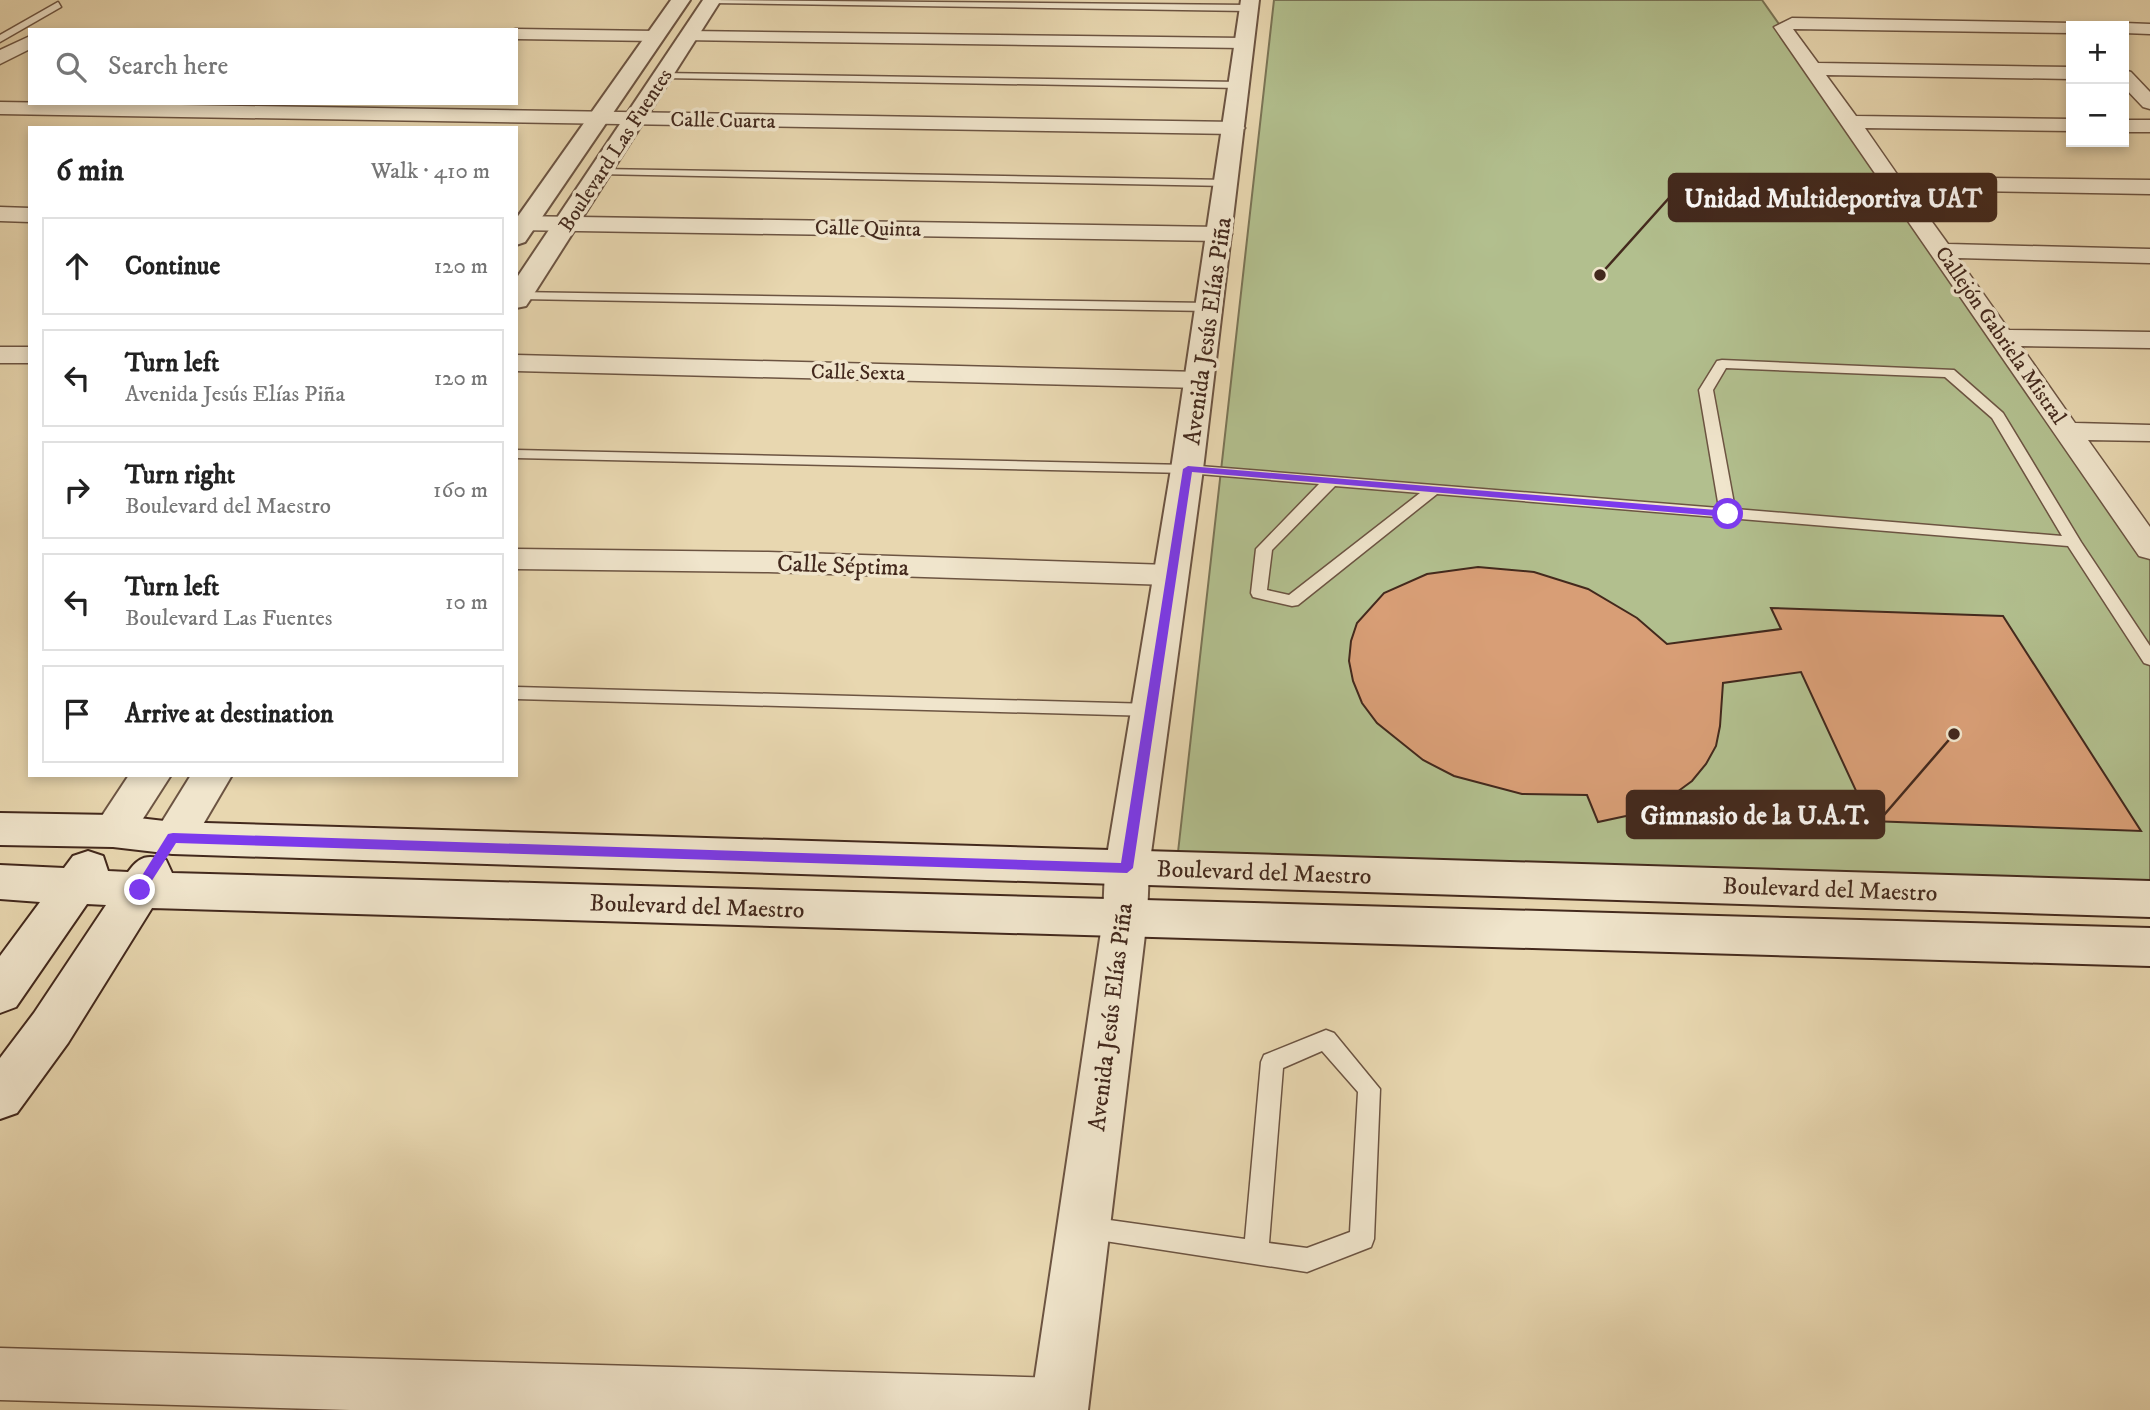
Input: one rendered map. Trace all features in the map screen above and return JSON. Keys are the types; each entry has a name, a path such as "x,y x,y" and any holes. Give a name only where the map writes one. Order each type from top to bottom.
{"street":[{"name":"Boulevard Las Fuentes","path":"519,228 681,0"},
{"name":"Boulevard Las Fuentes","path":"518,298 712,0"},
{"name":"Avenida Jesús Elías Piña","path":"1059,1407 1125,918 1127,868 1188,469 1228,183 1240,85 1242,43 1249,4"},
{"path":"2069,21 2071,7"},
{"name":"Callejón Gabriela Mistral","path":"2066,27 1792,23 1783,27 2150,549"},
{"path":"2129,29 2150,29"},
{"path":"518,34 656,36"},
{"path":"689,36 1242,43"},
{"path":"0,58 28,42"},
{"path":"1811,69 2066,73"},
{"path":"2129,75 2150,75"},
{"path":"2129,80 2150,103"},
{"name":"Calle Cuarta","path":"0,108 1235,128"},
{"path":"1849,122 2066,125"},
{"path":"2129,126 2150,127"},
{"path":"1894,183 2150,187"},
{"path":"0,214 28,215"},
{"name":"Calle Quinta","path":"519,228 568,223 1220,234"},
{"path":"1942,251 2150,256"},
{"path":"2000,338 2150,340"},
{"path":"0,355 28,355"},
{"name":"Calle Sexta","path":"518,363 1200,380"},
{"path":"2068,431 2150,433"},
{"name":"Calle Séptima","path":"518,559 768,562 1170,575"},
{"path":"0,993 150,777"},
{"path":"0,1097 51,1028 211,777"},
{"name":"Boulevard del Maestro","path":"0,829 113,831 173,838 2150,899"},
{"name":"Boulevard del Maestro","path":"0,883 76,884 140,890 2150,947"},
{"path":"0,1374 1059,1407"}],"lane":[{"path":"712,0 1249,4"},
{"path":"0,39 58,5"},
{"path":"663,75 1240,85"},
{"path":"600,172 1228,183"},
{"path":"518,298 1209,307"},
{"path":"1728,514 1706,390 1723,364 1949,373 1998,416 2073,542 2150,659"},
{"path":"518,454 1188,469 2073,542"},
{"path":"1330,482 1264,550 1259,593 1292,601 1433,490"},
{"path":"518,693 1152,710"},
{"path":"1084,1228 1307,1260 1362,1239 1368,1089 1325,1041 1272,1062 1256,1251"}],"green space":[{"path":"1274,0 1762,0 2150,550 2150,888 1177,861"}],"building":[{"path":"1478,567 1534,572 1588,589 1637,618 1667,644 1781,629 1771,608 2003,616 2141,831 1870,821 1801,672 1723,683 1716,746 1706,764 1692,781 1673,795 1626,816 1598,822 1587,795 1522,794 1454,776 1423,760 1377,723 1362,703 1353,681 1349,661 1351,641 1357,623 1384,593 1427,574"}],"place":[{"name":"Unidad Multideportiva UAT","path":"1600,275"},
{"name":"Gimnasio de la U.A.T.","path":"1954,734"}],"route":[{"path":"140,890 173,838 1127,868 1188,469 1728,514"}]}
